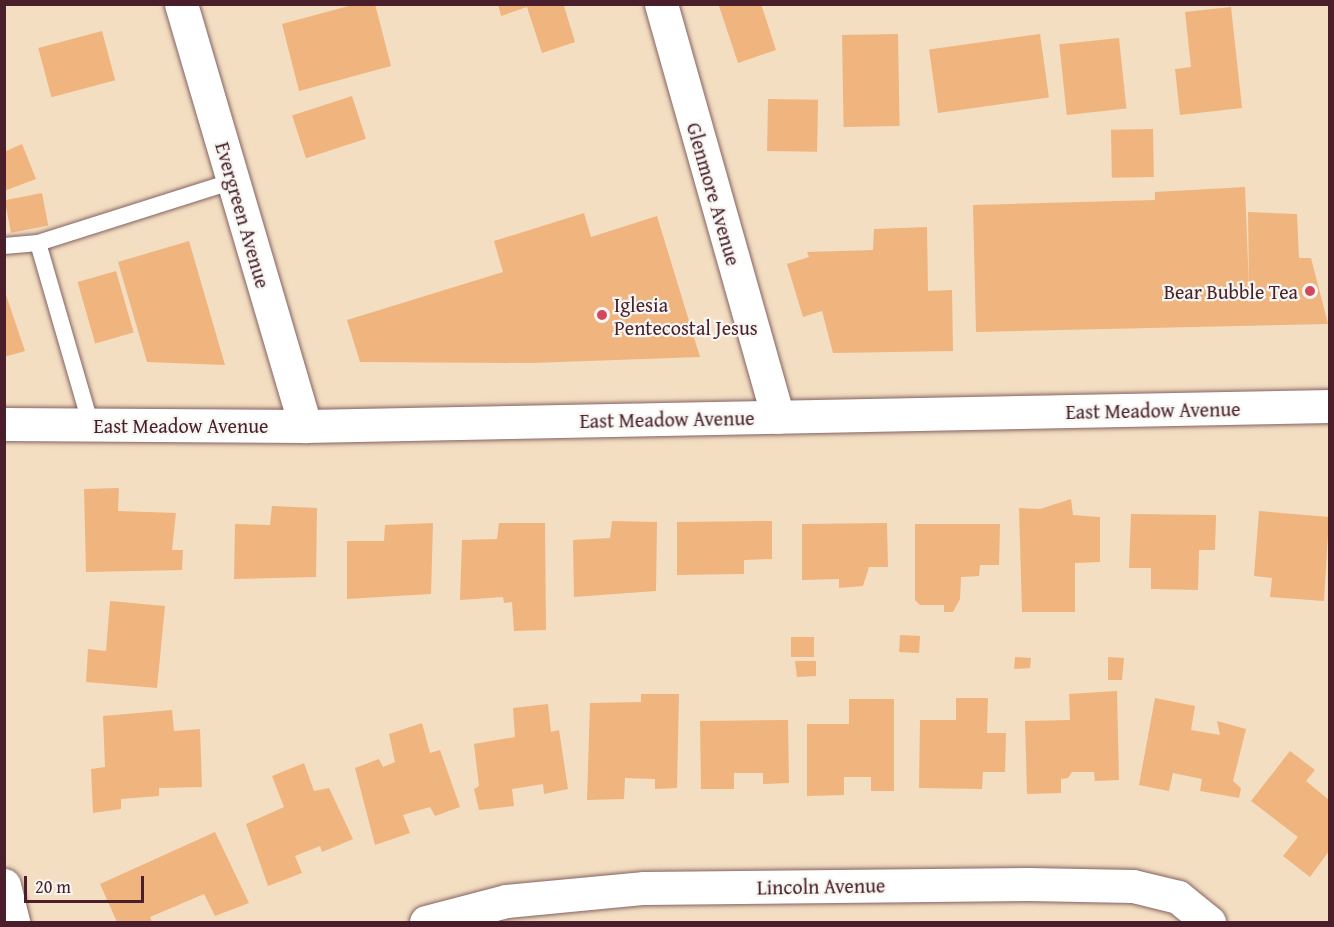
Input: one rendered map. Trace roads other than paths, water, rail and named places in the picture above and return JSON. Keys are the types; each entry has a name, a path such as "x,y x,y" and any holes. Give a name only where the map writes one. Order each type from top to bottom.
{"street":[{"name":"Evergreen Avenue","path":"181,4 305,426"},
{"name":"Glenmore Avenue","path":"661,4 778,417"},
{"name":"East Meadow Avenue","path":"4,424 305,426 1329,406"},
{"name":"Lincoln Avenue","path":"426,922 506,901 644,888 1028,884 1133,886 1178,897 1209,922"},
{"path":"4,885 13,922"}],"lane":[{"path":"4,246 38,243 233,181"},
{"path":"38,243 91,425"}],"place":[{"name":"Bear Bubble Tea","path":"1310,291"},
{"name":"Iglesia Pentecostal Jesus","path":"602,315"}]}
